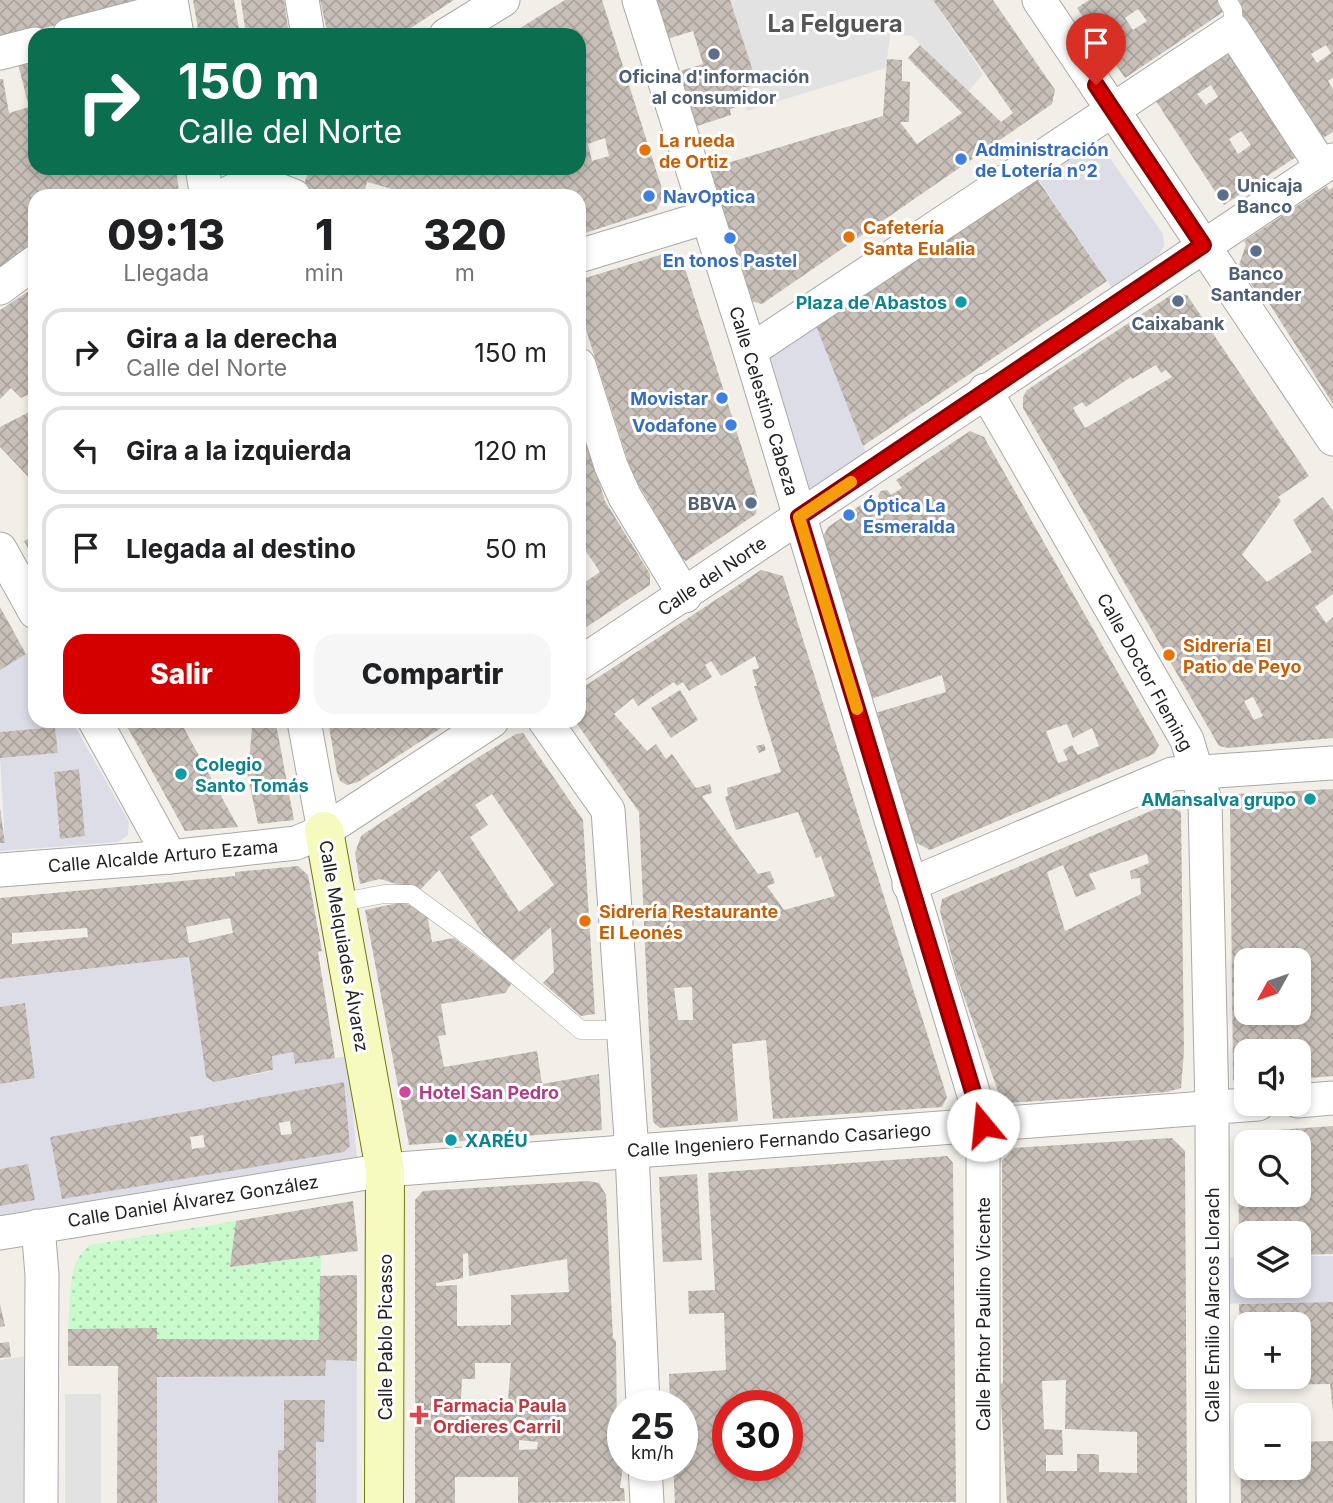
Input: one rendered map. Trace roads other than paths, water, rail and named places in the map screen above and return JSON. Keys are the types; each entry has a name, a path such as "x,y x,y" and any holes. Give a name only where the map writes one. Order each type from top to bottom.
{"street":[{"path":"302,0 308,28"},
{"path":"457,28 503,0"},
{"name":"Calle Celestino Cabeza","path":"639,0 750,351 983,1125"},
{"path":"1045,2 1113,110 1333,439"},
{"path":"104,28 174,14"},
{"path":"750,351 1113,110 1230,15 1328,164"},
{"path":"0,53 28,46"},
{"name":"Calle del Norte","path":"586,660 685,596 985,390 1328,164"},
{"path":"235,189 258,175"},
{"path":"262,175 283,189"},
{"path":"586,254 707,217"},
{"path":"0,288 28,267"},
{"path":"586,387 611,466 625,497 685,596"},
{"name":"Calle Doctor Fleming","path":"985,390 1186,740 1197,773 1205,801 1212,1108"},
{"path":"0,549 28,599"},
{"path":"99,728 170,857"},
{"name":"Calle Melquiades Álvarez","path":"305,728 385,1170"},
{"path":"324,831 481,728"},
{"path":"550,728 608,810 632,1152 642,1390"},
{"path":"909,885 1172,774 1333,764"},
{"name":"Calle Alcalde Arturo Ezama","path":"0,870 170,857 296,843 324,831"},
{"path":"1311,1100 1333,1098"},
{"name":"Calle Ingeniero Fernando Casariego","path":"385,1170 1234,1106"},
{"name":"Calle Emilio Alarcos Llorach","path":"1212,1108 1213,1503"},
{"name":"Calle Pintor Paulino Vicente","path":"983,1125 983,1503"},
{"name":"Calle Daniel Álvarez González","path":"0,1233 385,1170"},
{"name":"Calle Pablo Picasso","path":"384,1503 385,1170"},
{"path":"38,1226 42,1275 41,1503"},
{"path":"646,1481 647,1503"}],"lane":[{"path":"337,903 384,894 411,894 479,944 581,1030 623,1030"}],"place":[{"name":"Oficina d'información al consumidor","path":"714,54"},
{"name":"La rueda de Ortiz","path":"645,150"},
{"name":"Administración de Lotería nº2","path":"961,159"},
{"name":"Unicaja Banco","path":"1223,195"},
{"name":"NavOptica","path":"649,196"},
{"name":"Cafetería Santa Eulalia","path":"849,237"},
{"name":"En tonos Pastel","path":"730,238"},
{"name":"Banco Santander","path":"1256,251"},
{"name":"Caixabank","path":"1178,301"},
{"name":"Plaza de Abastos","path":"961,302"},
{"name":"Movistar","path":"722,398"},
{"name":"Vodafone","path":"731,425"},
{"name":"BBVA","path":"751,503"},
{"name":"Óptica La Esmeralda","path":"849,515"},
{"name":"Sidrería El Patio de Peyo","path":"1169,655"},
{"name":"Colegio Santo Tomás","path":"181,774"},
{"name":"AMansalva grupo","path":"1310,799"},
{"name":"Sidrería Restaurante El Leonés","path":"585,921"},
{"name":"Hotel San Pedro","path":"405,1092"},
{"name":"XARÉU","path":"451,1140"},
{"name":"Farmacia Paula Ordieres Carril","path":"419,1415"}],"district":[{"name":"La Felguera","path":"835,23"}]}
